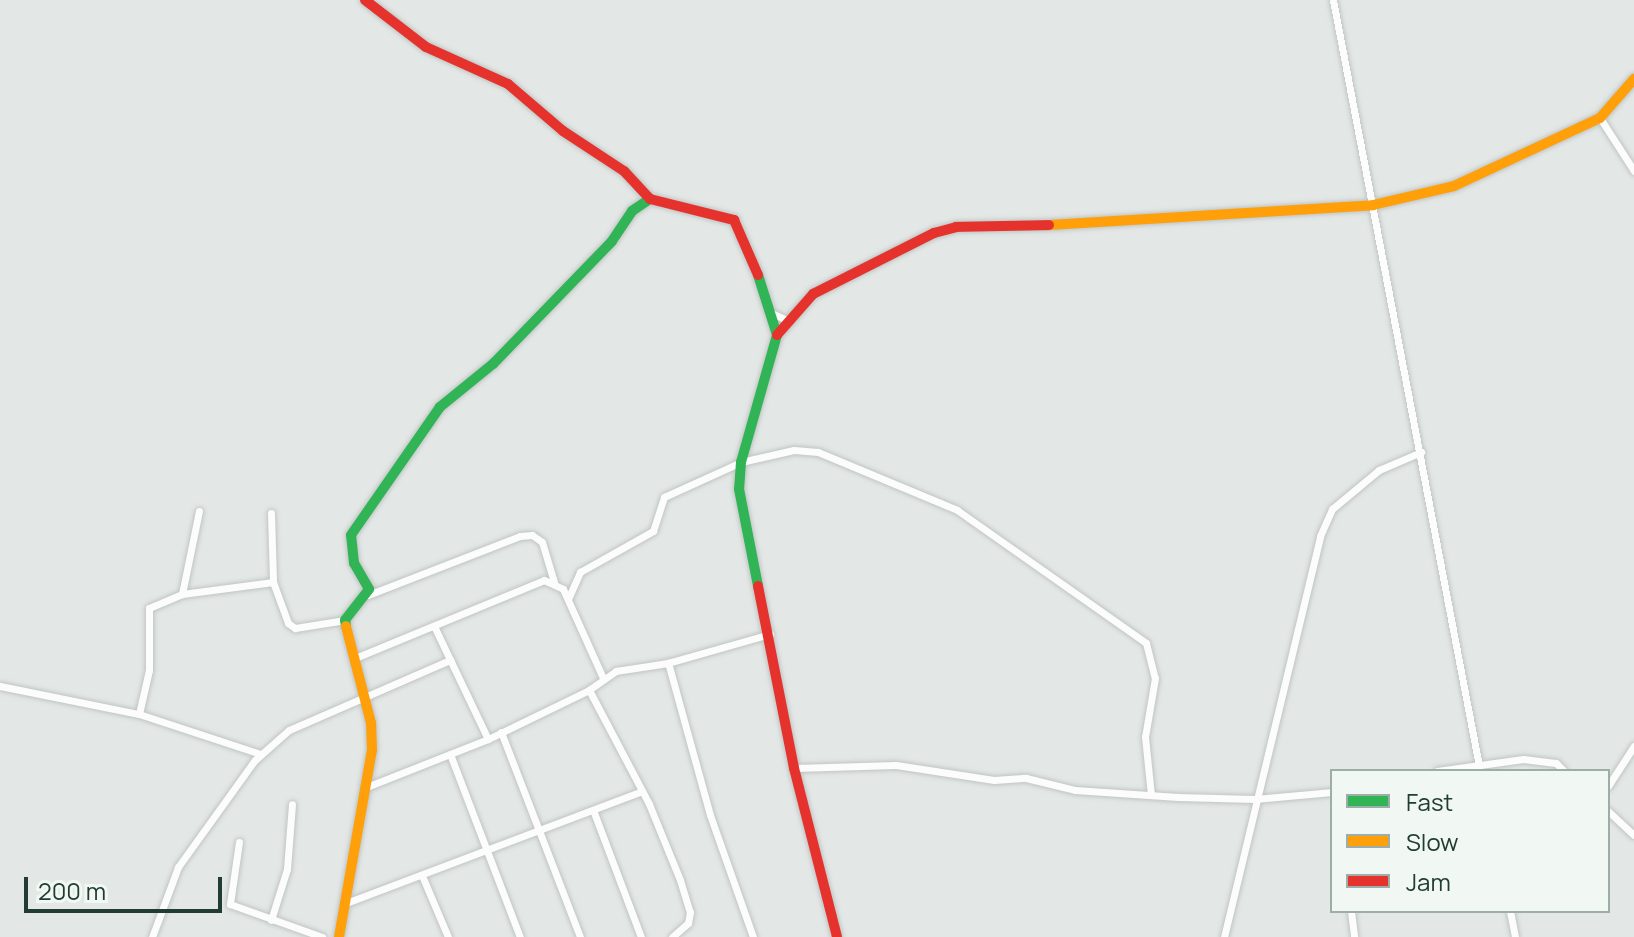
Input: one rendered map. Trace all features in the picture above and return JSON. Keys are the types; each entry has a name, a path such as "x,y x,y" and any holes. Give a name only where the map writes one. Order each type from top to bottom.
{"street":[{"path":"365,0 426,47 520,92 575,140 624,171 650,199 739,225 777,335"},
{"path":"1333,0 1373,205 1399,362 1421,452 1479,768 1541,759 1560,769"},
{"path":"837,937 794,768 770,634 745,526 741,462 777,335 789,321 824,287 934,233 956,227 1117,224 1373,205 1454,186 1600,118 1634,79"},
{"path":"1600,118 1634,171"},
{"path":"368,595 354,563 351,535 397,463 440,407 493,364 612,241 632,211 650,199"},
{"path":"769,312 789,321"},
{"path":"568,599 580,572 653,531 664,497 741,462 794,450 818,452 957,510 1146,643 1155,678 1145,737 1151,795"},
{"path":"1224,937 1320,536 1332,509 1379,470 1421,452"},
{"path":"182,594 199,511"},
{"path":"271,513 273,582 295,628 345,620 368,595 520,536 532,535 542,542 554,582 568,599 603,678"},
{"path":"355,658 544,580 554,582"},
{"path":"139,714 149,670 149,608 182,594 273,582"},
{"path":"339,937 369,786 371,723 345,620"},
{"path":"434,626 488,739"},
{"path":"369,786 488,739 589,690 603,678 770,634"},
{"path":"152,937 178,867 261,754 289,730 364,694 450,660"},
{"path":"668,663 710,815 753,937"},
{"path":"0,686 139,714 261,754"},
{"path":"589,690 642,791 690,912 688,923 672,937"},
{"path":"501,732 536,832 580,937"},
{"path":"1610,783 1634,746"},
{"path":"450,754 520,937"},
{"path":"794,768 896,765 1151,795 1255,799 1330,792"},
{"path":"346,903 423,878 642,791"},
{"path":"271,920 287,869 292,804"},
{"path":"593,810 641,937"},
{"path":"1610,813 1634,835"},
{"path":"239,842 230,904 322,937"},
{"path":"423,878 448,937"},
{"path":"1351,913 1354,937"},
{"path":"1510,913 1515,937"}],"traffic: fast":[{"path":"346,626 345,620 369,589 354,563 351,535 440,407 493,364 612,241 632,211 650,199"},
{"path":"758,275 777,335 741,462 739,489 758,586"}],"traffic: slow":[{"path":"1049,225 1373,205 1454,186 1600,118 1634,79"},
{"path":"339,937 372,750 371,723 346,626"}],"traffic: jam":[{"path":"365,0 426,47 508,84 563,131 624,171 650,199 734,220 758,275"},
{"path":"777,335 813,294 934,233 956,227 1049,225"},
{"path":"758,586 794,768 837,937"}]}
